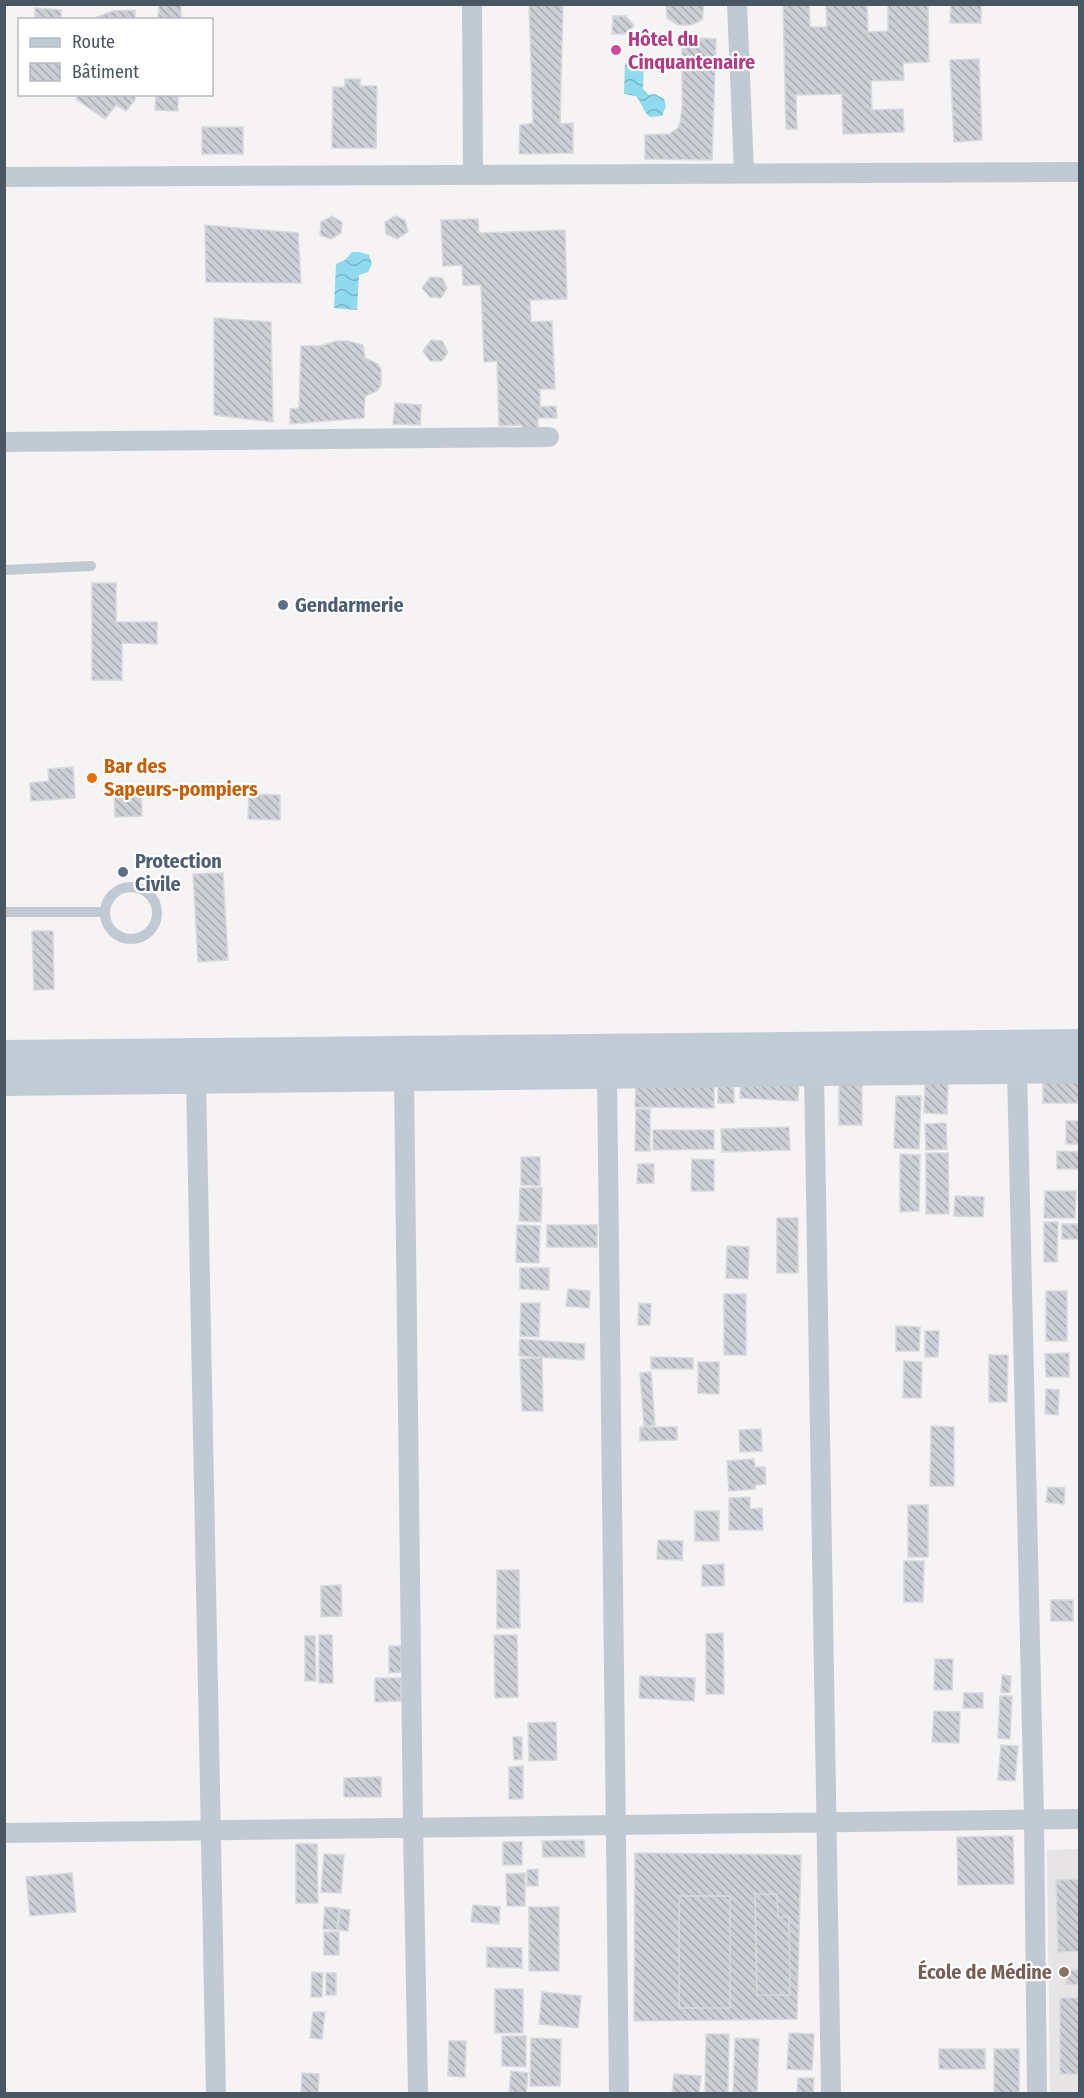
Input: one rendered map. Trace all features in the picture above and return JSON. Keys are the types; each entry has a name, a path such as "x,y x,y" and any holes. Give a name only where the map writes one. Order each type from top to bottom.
{"street":[{"path":"472,4 473,175"},
{"path":"737,4 744,172"},
{"path":"4,177 1080,172"},
{"path":"4,442 549,437"},
{"path":"4,1054 1080,1042"},
{"path":"1017,1069 1034,1819 1037,2094"},
{"path":"4,1083 1080,1069"},
{"path":"814,1073 831,2094"},
{"path":"607,1075 619,2094"},
{"path":"404,1077 418,2094"},
{"path":"196,1080 216,2094"},
{"path":"4,1833 1080,1819"}],"lane":[{"path":"4,570 91,566"},
{"path":"137,888 152,897 157,914 152,929 146,935 130,939 122,938 110,928 105,912 112,896 119,890 137,888"},
{"path":"4,912 105,912"}],"shaded area":[{"name":"École de Médine","path":"1079,1849 1079,2093 1050,2093 1047,1850"}],"water":[{"path":"625,63 644,64 643,89 649,95 655,94 664,99 666,106 662,116 650,117 636,96 624,94"},
{"path":"352,252 369,255 372,264 368,272 359,275 357,310 334,308 336,264 345,260"}],"building":[{"path":"159,4 181,4 181,18 158,18"},
{"path":"529,4 563,4 560,124 573,123 573,153 519,154 520,125 533,123"},
{"path":"666,4 704,4 702,20 691,25 678,25 667,18"},
{"path":"783,4 809,4 810,27 827,27 826,4 867,4 868,32 888,31 888,4 928,4 929,62 903,63 904,80 871,81 872,110 903,109 904,132 843,134 842,94 796,95 797,129 786,129"},
{"path":"951,4 981,4 981,23 950,23"},
{"path":"35,8 61,10 61,18 35,18"},
{"path":"135,10 135,18 97,18 113,11"},
{"path":"613,16 626,16 634,26 625,34 612,34"},
{"path":"682,37 716,39 712,160 645,159 645,135 669,134 678,128 680,123"},
{"path":"979,59 982,140 954,142 950,60"},
{"path":"345,79 360,79 360,86 377,86 376,148 332,148 333,87 345,87"},
{"path":"78,96 135,96 135,100 126,111 116,105 105,119 76,99"},
{"path":"156,96 178,96 178,111 155,110"},
{"path":"202,127 243,127 243,154 202,154"},
{"path":"332,216 342,222 341,233 331,239 320,235 321,222"},
{"path":"395,216 405,220 408,232 397,239 386,234 385,222"},
{"path":"478,219 479,233 565,230 567,299 530,300 531,322 552,321 555,389 540,389 540,407 556,406 557,418 538,418 538,433 523,433 522,425 499,426 497,361 484,362 481,285 463,285 462,265 443,266 441,220"},
{"path":"205,225 298,233 301,283 206,282"},
{"path":"430,277 442,278 447,288 441,298 430,297 422,288"},
{"path":"214,318 271,322 273,422 214,415"},
{"path":"431,340 442,341 448,352 442,361 430,361 423,351"},
{"path":"337,341 363,345 365,358 378,364 381,369 381,385 377,391 365,396 364,418 290,424 290,409 299,408 301,346 320,346"},
{"path":"395,403 421,405 420,425 393,424"},
{"path":"92,583 116,583 116,622 157,622 157,644 122,643 122,680 92,680"},
{"path":"73,767 75,798 31,801 30,783 49,781 48,769"},
{"path":"141,786 142,816 115,817 114,787"},
{"path":"249,794 280,795 280,820 248,819"},
{"path":"223,873 228,960 198,962 193,874"},
{"path":"32,931 53,931 54,989 34,990"},
{"path":"1043,1078 1080,1078 1080,1103 1043,1103"},
{"path":"741,1081 799,1083 798,1101 740,1098"},
{"path":"839,1081 862,1081 862,1125 839,1125"},
{"path":"925,1081 948,1082 947,1114 924,1113"},
{"path":"636,1083 714,1084 714,1108 635,1107"},
{"path":"718,1085 734,1085 734,1103 718,1103"},
{"path":"896,1096 921,1096 919,1149 894,1148"},
{"path":"636,1109 650,1109 650,1151 635,1151"},
{"path":"1066,1121 1080,1121 1080,1144 1066,1144"},
{"path":"946,1123 947,1149 926,1150 925,1124"},
{"path":"789,1127 790,1150 722,1152 721,1129"},
{"path":"653,1130 714,1130 714,1149 653,1150"},
{"path":"1057,1151 1080,1152 1080,1169 1057,1169"},
{"path":"926,1153 948,1153 949,1214 926,1214"},
{"path":"900,1154 920,1155 919,1211 900,1212"},
{"path":"521,1157 540,1157 540,1186 521,1185"},
{"path":"692,1159 714,1160 714,1191 691,1191"},
{"path":"638,1164 654,1164 654,1183 637,1183"},
{"path":"520,1188 542,1188 541,1222 519,1221"},
{"path":"1045,1191 1076,1191 1075,1218 1044,1218"},
{"path":"955,1196 984,1197 983,1217 954,1216"},
{"path":"777,1218 798,1218 798,1273 777,1273"},
{"path":"1044,1222 1058,1222 1057,1262 1044,1262"},
{"path":"1062,1224 1080,1224 1080,1239 1062,1239"},
{"path":"517,1225 540,1226 539,1263 516,1262"},
{"path":"547,1225 597,1225 597,1247 547,1247"},
{"path":"727,1246 749,1247 748,1279 726,1278"},
{"path":"520,1268 549,1268 549,1290 520,1289"},
{"path":"568,1289 590,1291 589,1308 566,1306"},
{"path":"1046,1291 1067,1291 1067,1341 1046,1341"},
{"path":"724,1294 746,1294 746,1355 724,1355"},
{"path":"521,1303 540,1303 539,1337 520,1336"},
{"path":"639,1303 651,1304 650,1325 638,1325"},
{"path":"896,1326 920,1327 919,1351 896,1351"},
{"path":"925,1331 939,1331 938,1357 925,1357"},
{"path":"520,1339 585,1344 584,1360 519,1356"},
{"path":"1069,1353 1069,1377 1046,1377 1045,1354"},
{"path":"989,1355 1008,1355 1007,1402 989,1402"},
{"path":"651,1357 693,1358 693,1369 651,1369"},
{"path":"542,1358 543,1411 522,1411 520,1359"},
{"path":"904,1361 922,1362 921,1398 903,1398"},
{"path":"698,1362 719,1362 719,1394 698,1393"},
{"path":"651,1372 655,1425 644,1426 640,1373"},
{"path":"1046,1389 1059,1390 1058,1415 1045,1414"},
{"path":"931,1426 954,1427 954,1486 930,1486"},
{"path":"640,1427 677,1427 677,1440 640,1441"},
{"path":"761,1429 762,1451 740,1452 739,1430"},
{"path":"754,1459 755,1467 765,1467 766,1484 755,1485 755,1489 729,1491 727,1461"},
{"path":"1048,1487 1065,1488 1064,1504 1046,1502"},
{"path":"750,1497 750,1509 762,1508 763,1530 729,1530 729,1498"},
{"path":"908,1505 928,1505 928,1557 908,1557"},
{"path":"695,1511 719,1511 719,1541 695,1541"},
{"path":"658,1540 683,1541 682,1560 657,1559"},
{"path":"904,1561 924,1561 923,1602 904,1602"},
{"path":"724,1564 724,1586 702,1586 702,1565"},
{"path":"497,1570 519,1570 520,1628 497,1628"},
{"path":"341,1585 342,1616 321,1617 321,1586"},
{"path":"1051,1600 1073,1600 1073,1621 1051,1621"},
{"path":"723,1633 724,1694 706,1694 706,1634"},
{"path":"319,1635 332,1635 333,1683 319,1683"},
{"path":"494,1635 517,1635 518,1697 495,1698"},
{"path":"305,1636 315,1636 316,1681 305,1681"},
{"path":"389,1646 401,1646 401,1672 389,1673"},
{"path":"935,1659 953,1659 952,1690 934,1690"},
{"path":"1002,1675 1011,1676 1010,1693 1001,1692"},
{"path":"640,1676 695,1678 694,1701 639,1698"},
{"path":"375,1678 401,1678 401,1701 375,1702"},
{"path":"964,1693 983,1693 983,1708 963,1708"},
{"path":"1000,1696 1012,1696 1010,1739 998,1738"},
{"path":"934,1711 960,1712 959,1743 932,1742"},
{"path":"556,1722 557,1760 529,1761 528,1723"},
{"path":"513,1737 522,1737 522,1759 514,1760"},
{"path":"1001,1745 1018,1746 1015,1781 998,1780"},
{"path":"523,1766 523,1799 509,1799 509,1767"},
{"path":"381,1777 381,1797 344,1797 344,1778"},
{"path":"1013,1836 1014,1884 958,1885 957,1837"},
{"path":"584,1840 585,1857 543,1857 542,1841"},
{"path":"503,1842 522,1842 522,1865 503,1865"},
{"path":"296,1844 317,1844 318,1903 296,1903"},
{"path":"635,1853 801,1855 797,2019 634,2021"},
{"path":"324,1854 344,1855 341,1893 321,1892"},
{"path":"538,1869 538,1886 527,1886 527,1870"},
{"path":"72,1873 76,1912 30,1916 26,1877"},
{"path":"525,1873 525,1906 507,1906 506,1874"},
{"path":"1080,1879 1080,1951 1058,1952 1056,1880"},
{"path":"755,1894 777,1894 778,1917 789,1917 790,1995 757,1995"},
{"path":"679,1896 730,1896 730,2008 679,2008"},
{"path":"473,1905 500,1907 499,1924 471,1922"},
{"path":"325,1907 339,1908 337,1930 323,1929"},
{"path":"529,1907 559,1907 559,1971 529,1971"},
{"path":"340,1909 350,1910 348,1931 338,1930"},
{"path":"324,1932 339,1932 339,1955 324,1955"},
{"path":"487,1947 522,1948 522,1968 487,1967"},
{"path":"1066,1970 1080,1970 1080,1985 1066,1984"},
{"path":"312,1972 323,1973 322,1997 311,1997"},
{"path":"326,1973 336,1973 336,1995 326,1995"},
{"path":"495,1989 523,1989 523,2033 495,2033"},
{"path":"542,1992 581,1996 578,2028 539,2024"},
{"path":"1060,1998 1080,1998 1080,2074 1060,2074"},
{"path":"313,2012 325,2012 322,2039 310,2038"},
{"path":"789,2033 814,2034 812,2070 787,2069"},
{"path":"706,2034 729,2034 728,2094 705,2094"},
{"path":"502,2036 526,2036 526,2067 502,2066"},
{"path":"531,2038 561,2039 560,2086 530,2086"},
{"path":"735,2038 759,2039 757,2094 733,2094"},
{"path":"449,2041 466,2041 465,2077 448,2076"},
{"path":"939,2049 985,2049 985,2069 939,2069"},
{"path":"994,2049 1019,2049 1019,2094 994,2094"},
{"path":"511,2071 528,2073 526,2094 509,2094"},
{"path":"302,2073 319,2074 318,2094 301,2094"},
{"path":"674,2074 701,2076 699,2094 672,2094"},
{"path":"798,2078 814,2078 813,2094 797,2094"}],"place":[{"name":"Hôtel du Cinquantenaire","path":"616,50"},
{"name":"Gendarmerie","path":"283,605"},
{"name":"Bar des Sapeurs-pompiers","path":"92,778"},
{"name":"Protection Civile","path":"123,872"},
{"name":"École de Médine","path":"1064,1972"}]}
